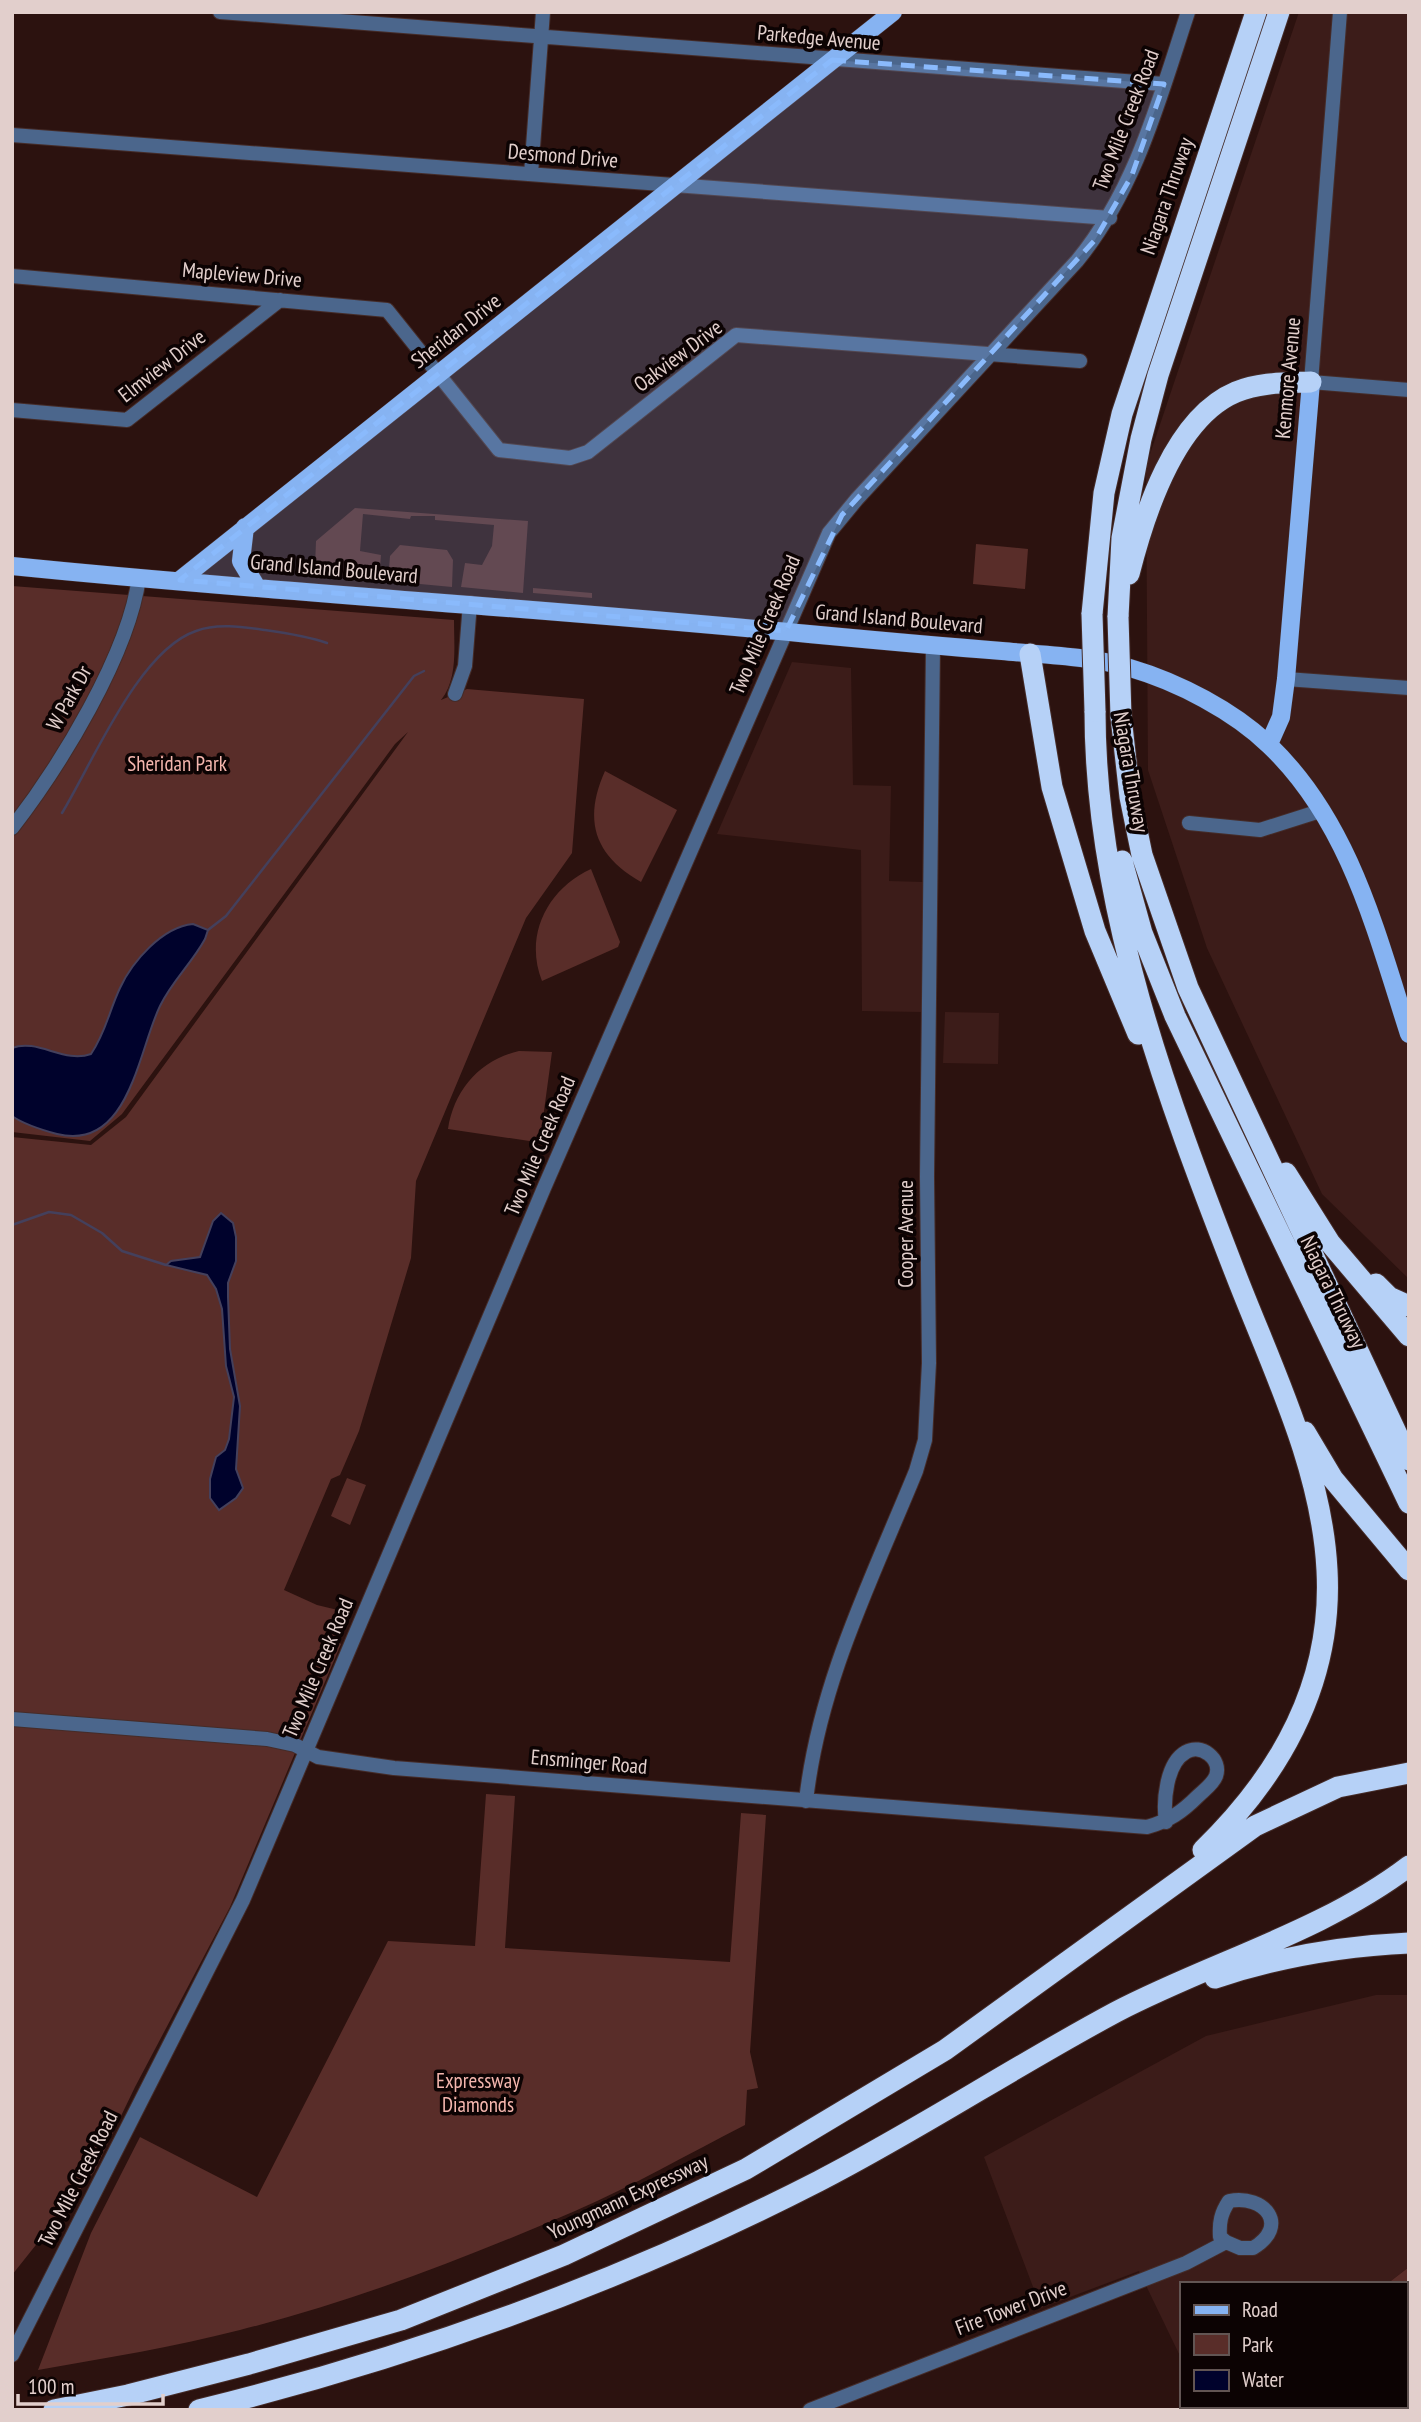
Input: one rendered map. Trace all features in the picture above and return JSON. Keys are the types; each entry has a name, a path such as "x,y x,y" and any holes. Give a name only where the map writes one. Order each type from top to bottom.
{"highway":[{"name":"Niagara Thruway","path":"1256,12 1122,414 1104,494 1092,614 1095,711 1125,874 1142,933 1192,1052 1409,1503"},
{"name":"Niagara Thruway","path":"1279,12 1158,375 1140,439 1122,538 1118,617 1121,717 1130,797 1142,855 1188,988 1409,1460"},
{"path":"1118,617 1152,497 1174,454 1194,427 1217,403 1236,392 1266,383 1311,382"},
{"path":"1030,654 1052,787 1095,931 1168,1110 1188,1147"},
{"path":"1095,711 1095,764 1116,902 1149,1032 1188,1147 1276,1374 1318,1508 1327,1571 1324,1630 1318,1667 1303,1710 1285,1748 1259,1791 1159,1893"},
{"path":"1221,1058 1304,1204 1339,1255 1409,1336"},
{"path":"1339,1255 1390,1297 1409,1306"},
{"path":"1276,1374 1333,1479 1409,1570"},
{"path":"1159,1893 1255,1826 1304,1801 1368,1779 1409,1773"},
{"path":"199,2410 308,2383 458,2335 622,2272 822,2179 1106,2018 1332,1913 1371,1893 1409,1866"},
{"name":"Youngmann Expressway","path":"54,2410 128,2395 235,2368 401,2320 589,2243 746,2169 858,2104 945,2050 1159,1893"},
{"path":"1163,1990 1185,1988 1249,1967 1352,1946 1409,1943"}],"main road":[{"name":"Sheridan Drive","path":"180,580 893,12"},
{"name":"Kenmore Avenue","path":"1269,744 1281,717 1286,679 1311,382"},
{"path":"245,527 241,561 256,586"},
{"path":"12,566 180,580"},
{"name":"Grand Island Boulevard","path":"180,580 470,603 1030,654 1105,662 1146,673 1198,697 1269,744 1323,810 1367,902 1409,1034"}],"street":[{"name":"Parkedge Avenue","path":"220,12 832,61 1164,84"},
{"path":"531,174 543,12"},
{"name":"Two Mile Creek Road","path":"12,2355 243,1900 549,1176 829,533 857,499 1077,261 1110,218 1140,154 1188,12"},
{"name":"Kenmore Avenue","path":"1311,382 1340,12"},
{"name":"Desmond Drive","path":"12,135 1110,218"},
{"name":"Mapleview Drive","path":"12,276 387,310 439,373"},
{"name":"Elmview Drive","path":"12,410 127,420 280,300"},
{"name":"Oakview Drive","path":"439,373 499,450 570,458 580,457 588,452 736,335 1080,361"},
{"path":"1311,382 1409,390"},
{"name":"W Park Dr","path":"12,828 56,765 111,664 131,622 139,577"},
{"path":"455,694 465,666 470,603"},
{"name":"Cooper Avenue","path":"806,1801 809,1771 829,1685 916,1471 925,1440 929,1363 927,1177 933,645"},
{"path":"1286,679 1409,688"},
{"path":"1189,823 1260,830 1323,810"},
{"name":"Ensminger Road","path":"12,1719 233,1735 288,1743 324,1759 394,1768 1147,1827 1166,1822"},
{"path":"1201,1749 1213,1757 1217,1767 1216,1779 1182,1812 1166,1822 1163,1805 1178,1759 1188,1750 1201,1749"},
{"name":"Fire Tower Drive","path":"810,2410 1186,2263 1226,2242"}],"highlighted area":[{"path":"832,60 1164,84 1132,175 1095,240 842,515 786,631 180,580"}],"shaded area":[{"path":"1299,12 1409,12 1409,1279 1322,1194 1207,948 1148,770 1146,466"},
{"path":"792,662 851,668 853,785 891,786 889,881 923,882 921,1012 862,1011 861,850 717,834"},
{"path":"945,1012 999,1013 998,1064 943,1063"},
{"path":"1376,1995 1409,1995 1409,2267 1390,2282 1180,2282 1180,2356 1139,2271 1041,2308 984,2157 1206,2036"}],"green space":[{"path":"355,508 528,521 523,593 461,587 465,563 482,565 492,546 494,525 435,520 435,516 411,516 410,519 363,514 360,551 381,555 379,580 318,575 315,567 316,541"},
{"path":"976,544 1028,549 1025,589 973,584"},
{"path":"400,545 447,550 453,560 452,587 388,581 390,556"},
{"name":"Sheridan Park","path":"12,586 454,620 453,673 441,700 467,689 584,699 572,853 526,918 416,1181 411,1258 359,1431 340,1475 331,1479 284,1590 317,1605 346,1612 335,1640 341,1644 230,1907 135,2087 94,2172 12,2275 12,1137 91,1145 126,1117 408,732 395,744 122,1114 90,1141 12,1132"},
{"path":"533,588 592,593 592,598 533,593"},
{"path":"605,771 677,810 641,882 612,860 597,835 595,805"},
{"path":"591,869 620,942 618,947 542,981 536,947 543,916 562,889"},
{"path":"519,1051 552,1052 540,1140 536,1142 448,1129 456,1102 471,1079 492,1062"},
{"path":"347,1478 366,1485 350,1525 331,1516"},
{"name":"Expressway Diamonds","path":"486,1794 515,1796 505,1948 730,1962 741,1813 766,1815 750,2052 758,2088 747,2090 745,2125 575,2211 451,2262 368,2292 215,2336 38,2370 91,2233 140,2137 257,2197 388,1941 475,1946"},
{"path":"1409,2267 1409,2410 1218,2410 1407,2408 1407,2282 1390,2282"}],"water":[{"path":"193,924 208,930 205,939 160,1006 137,1071 115,1113 100,1128 81,1136 57,1134 28,1125 12,1116 12,1048 32,1046 71,1056 91,1054 132,967 159,939"},
{"path":"221,1213 233,1223 236,1237 236,1261 228,1283 228,1297 230,1349 240,1406 236,1469 243,1488 236,1498 219,1510 210,1498 210,1479 216,1457 225,1450 229,1439 234,1397 226,1366 222,1309 216,1289 207,1275 166,1265 171,1261 200,1257 213,1221"}],"waterway":[{"path":"62,813 119,710 155,660 175,642 196,631 230,626 312,638 327,643"},
{"path":"208,930 226,916 414,676 424,671"},
{"path":"12,1225 49,1212 71,1215 102,1233 122,1251 166,1265"}]}
